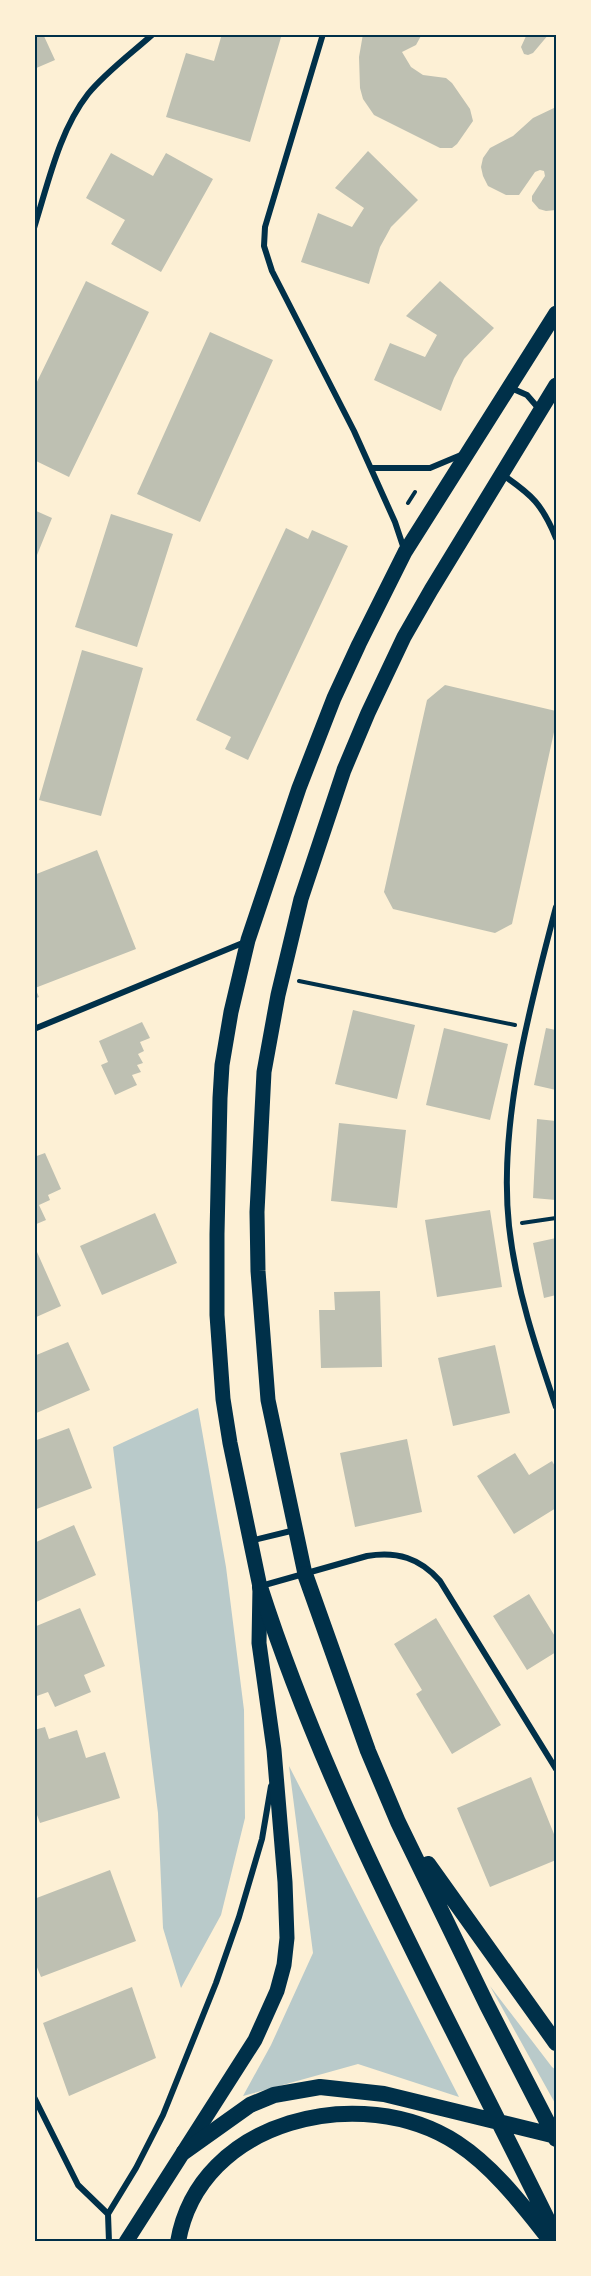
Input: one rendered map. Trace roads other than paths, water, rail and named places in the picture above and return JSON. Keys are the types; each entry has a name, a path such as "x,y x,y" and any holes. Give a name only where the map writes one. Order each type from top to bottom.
{"highway":[{"path":"305,1574 368,1751 398,1822 487,2005 556,2138"},
{"path":"260,1587 278,1640 332,1778 370,1863 556,2237"},
{"path":"398,1822 556,2043"},
{"path":"184,2152 250,2105 274,2095 320,2087 361,2090 404,2098 556,2138"},
{"path":"178,2241 193,2198 212,2171 234,2150 252,2138 286,2124 314,2117 344,2114 386,2117 409,2122 456,2142 498,2178 552,2241"}],"main road":[{"path":"126,2241 255,2040 267,2015 284,1965 287,1938 285,1882 274,1750 259,1643 260,1587 223,1399 218,1315 217,1234 222,1065 231,1012 248,940 299,788 334,698 405,552 556,313"},
{"path":"305,1574 268,1400 257,1245 264,1072 281,978 301,899 318,846 344,770 368,713 404,637 556,385"}],"street":[{"path":"34,228 60,149 79,107 103,79 153,34"},
{"path":"323,34 268,217 264,246 276,280 371,468 395,522 405,552"},
{"path":"510,388 527,395 540,411"},
{"path":"371,468 430,468 467,453"},
{"path":"502,474 536,500 556,538"},
{"path":"556,907 527,1028 508,1146 507,1182 509,1225 527,1317 556,1407"},
{"path":"34,1029 248,940"},
{"path":"250,1541 295,1530"},
{"path":"260,1587 383,1553 402,1556 426,1567 440,1581 556,1768"},
{"path":"110,2241 108,2214 136,2168 163,2115 216,1983 239,1917 267,1820 274,1750"},
{"path":"34,2097 78,2185 108,2214"}]}
